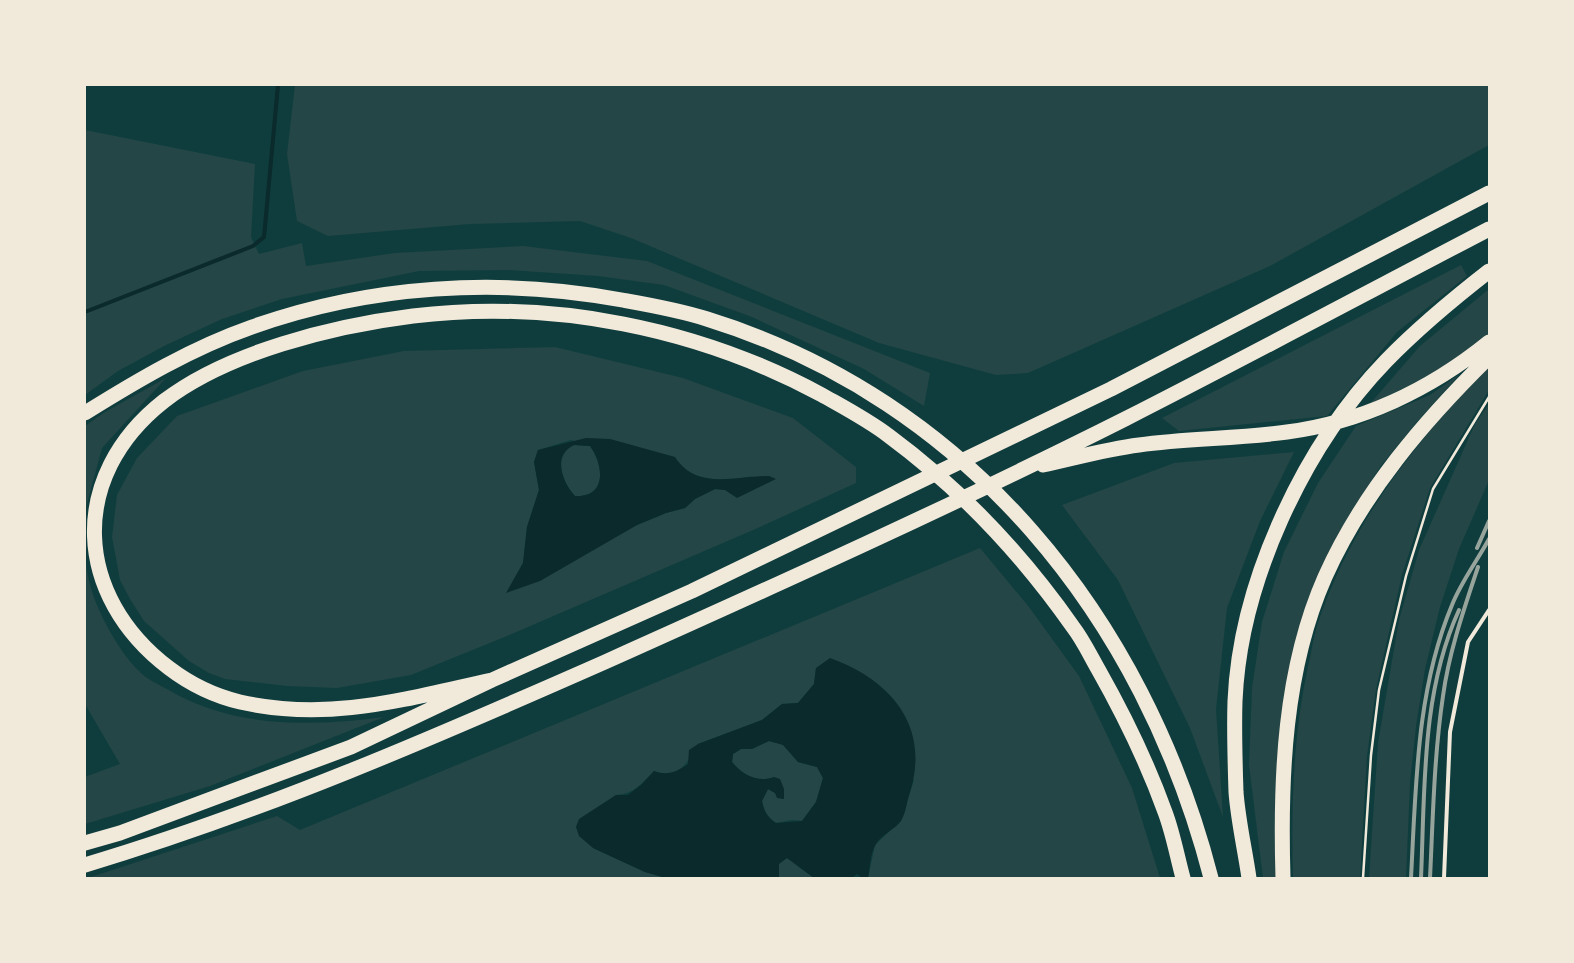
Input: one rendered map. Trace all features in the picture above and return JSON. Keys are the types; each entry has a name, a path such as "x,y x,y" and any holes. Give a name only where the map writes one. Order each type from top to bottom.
{"highway":[{"path":"85,843 120,833 351,746 492,680 692,591 1111,389 1489,193"},
{"path":"85,865 128,852 284,796 378,758 706,616 1013,473 1124,419 1489,228"},
{"path":"1249,878 1236,793 1235,700 1244,633 1260,576 1276,530 1304,474 1341,416 1386,361 1450,302 1489,272"},
{"path":"85,414 180,358 243,330 287,316 382,295 448,287 495,286 597,295 706,318 811,361 873,395 916,422 974,471 1026,522 1064,568 1098,616 1147,702 1184,789 1211,878"},
{"path":"492,680 357,708 310,712 236,701 212,693 182,677 155,658 130,633 110,602 100,577 94,546 95,516 103,483 116,454 140,424 161,403 193,382 236,362 294,341 370,323 447,312 494,311 597,319 701,343 761,366 805,386 856,414 888,435 953,488 1001,534 1075,629 1124,715 1166,814 1183,878"},
{"path":"1013,473 1117,448 1288,432 1345,420 1377,409 1412,393 1469,358 1489,342"},
{"path":"1283,878 1282,832 1292,691 1307,629 1325,578 1352,525 1385,473 1420,429 1489,356"}],"lane":[{"path":"1444,878 1450,732 1468,642 1489,610"}],"path":[{"path":"1363,878 1370,755 1379,690 1406,576 1433,489 1489,397"}],"shaded area":[{"path":"295,85 1489,85 1489,145 1270,266 1028,373 996,375 879,343 631,238 580,221 470,224 328,236 297,221 287,154"},
{"path":"85,130 255,164 251,237 259,254 302,243 306,266 395,253 523,246 647,261 930,373 924,406 864,369 752,317 664,285 598,276 509,270 419,271 282,299 222,319 166,345 118,371 85,395"},
{"path":"1461,265 1467,276 1397,332 1327,416 1179,431 1162,418"},
{"path":"1489,289 1489,335 1435,373 1369,405 1420,346"},
{"path":"555,347 683,378 793,418 856,467 856,483 760,527 514,633 411,675 337,688 287,686 225,679 209,673 189,661 144,621 120,580 112,537 117,495 137,458 177,416 303,371 404,351","holes":["571,440 699,476 726,480 752,476 725,490 715,489 695,499 685,508 666,513 637,525 507,592 523,563 527,527 539,490 534,462 538,450"]},
{"path":"1489,366 1489,390 1430,488 1402,575 1376,689 1367,756 1360,878 1293,878 1293,798 1299,719 1314,636 1331,589 1347,553 1366,519 1388,486 1436,424"},
{"path":"1460,374 1415,424 1380,467 1354,509 1301,628 1278,878 1263,878 1249,765 1252,688 1262,622 1284,552 1318,483 1356,426 1430,395"},
{"path":"166,378 102,448 85,511 85,426 105,412"},
{"path":"1489,404 1489,480 1459,549 1440,607 1425,669 1410,783 1406,878 1369,878 1378,743 1399,620 1419,550 1475,424"},
{"path":"586,438 610,439 675,457 684,468 705,478 730,479 769,476 776,479 737,498 725,490 715,489 695,499 685,508 666,513 637,525 540,581 506,593 523,563 527,527 539,490 534,462 538,450","holes":["574,445 590,446 595,454 600,471 598,486 593,492 575,496 566,484 563,476 561,469 563,455 567,449"]},
{"path":"574,445 590,446 595,454 600,471 598,486 593,492 585,495 575,496 566,484 561,469 563,455 567,449"},
{"path":"1294,452 1260,521 1227,608 1216,709 1223,817 1190,728 1118,580 1062,505 1174,463"},
{"path":"980,548 1029,607 1079,676 1132,788 1160,878 868,878 875,845 901,820 914,780 816,668 814,684 798,703 782,704 762,720 698,744 690,758 681,768 670,773 654,771 632,790 616,795 593,848 645,872 666,878 88,878 277,816 300,830"},
{"path":"85,549 89,580 94,599 103,618 127,657 141,673 153,682 192,702 245,718 300,723 384,717 210,786 85,824 85,777 120,764 85,704"},
{"path":"830,658 870,678 887,692 900,708 909,726 915,746 915,768 904,814 901,821 876,844 871,856 868,878 862,878 857,874 852,878 814,878 787,858 779,864 779,878 666,878 645,872 593,848 579,836 576,827 579,819 616,795 628,795 654,771 668,773 684,767 688,764 689,750 698,744 762,720 782,704 798,703 814,684 816,668","holes":["769,741 783,745 798,762 817,767 823,778 816,802 802,821 776,823 773,821 766,814 762,801 768,789 775,793 777,798 784,799 784,789 780,779 774,777 768,779 751,777 732,762 733,754 741,749 752,749"]},
{"path":"769,741 783,744 798,762 817,767 823,778 816,802 802,821 792,820 776,823 773,821 766,814 762,801 768,789 775,793 774,777 762,779 751,777 732,762 733,754 741,749 752,749"},
{"path":"787,858 814,878 779,878 778,864"}],"waterway":[{"path":"85,312 253,246 264,237 278,85"}],"railway":[{"path":"1477,548 1489,521"},
{"path":"1411,878 1420,740 1431,671 1452,605 1464,580 1489,539"},
{"path":"1430,878 1436,764 1443,696 1453,647 1478,567"},
{"path":"1421,878 1425,776 1431,708 1447,642 1459,610"}]}
